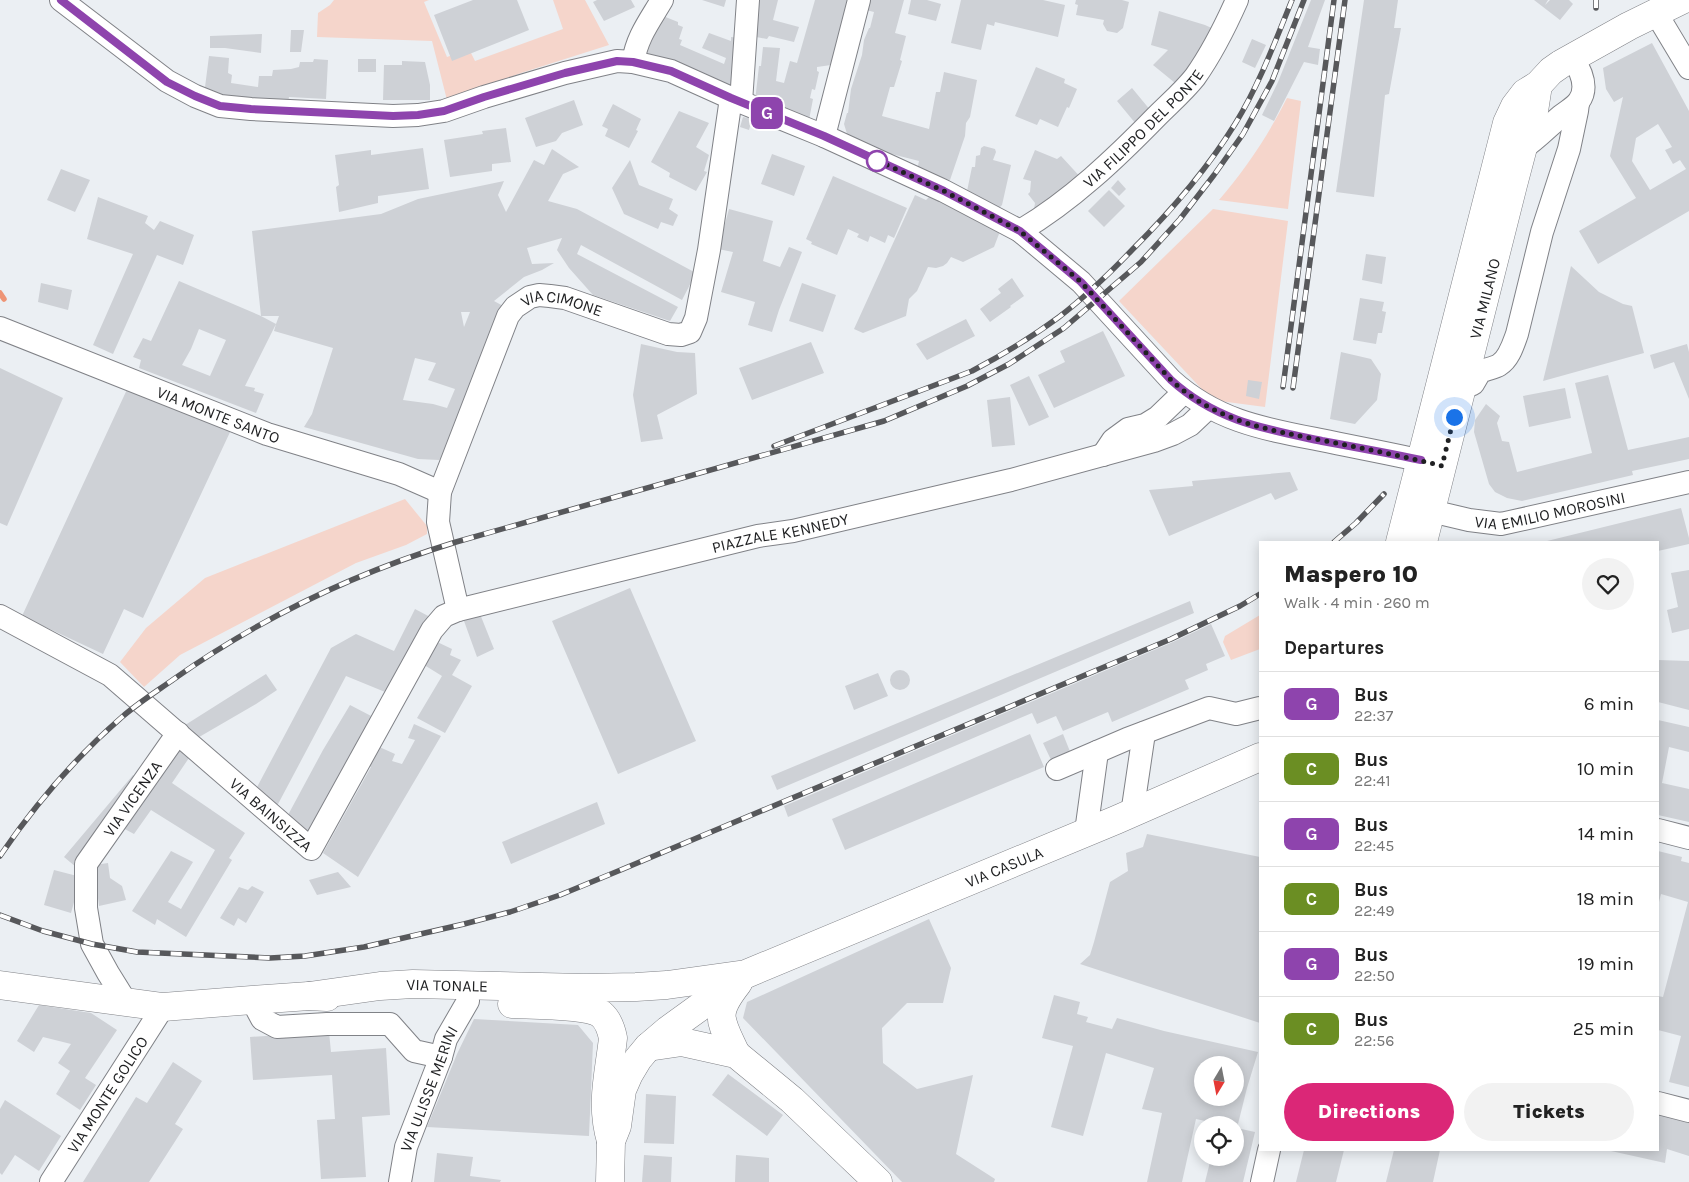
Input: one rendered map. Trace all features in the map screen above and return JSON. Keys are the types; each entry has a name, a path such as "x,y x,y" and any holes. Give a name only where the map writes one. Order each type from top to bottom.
{"main road":[{"name":"VIA MILANO","path":"1401,541 1420,509 1432,463 1507,123 1514,106 1525,93 1538,85 1551,71 1572,57 1658,6 1682,0"},
{"name":"VIA MILANO","path":"1432,463 1462,388 1522,149 1534,112 1538,85"},
{"name":"VIA MILANO","path":"1420,509 1423,541"},
{"name":"VIA CASULA","path":"746,974 1259,758"},
{"path":"586,998 746,974"},
{"path":"611,1141 616,1126 622,1090 629,1074 648,1048 668,1030 746,974"},
{"path":"746,974 727,998 720,1012 723,1027 736,1054 792,1100 878,1182"},
{"name":"VIA TONALE","path":"0,985 163,1007 309,996 380,986 414,984 586,998"},
{"name":"VIA TONALE","path":"309,996 414,996 468,1001 586,998"},
{"path":"586,998 607,1021 613,1038 607,1073 606,1096 606,1123 611,1141 610,1182"},
{"path":"648,1048 682,1042 736,1054"}],"street":[{"path":"61,0 167,82 220,106 393,116 418,115 444,111 565,73 617,61 633,62 671,71 824,136 944,191 1020,231 1081,282 1171,380 1184,392 1208,408 1262,429 1432,463"},
{"path":"633,62 635,47 640,36 662,0"},
{"name":"VIA CIMONE","path":"458,610 438,522 440,492 508,316 522,302 539,295 565,298 668,334 686,334 692,328 709,250 736,100 748,25 748,0"},
{"path":"824,136 859,0"},
{"name":"VIA FILIPPO DEL PONTE","path":"1020,231 1042,218 1102,169 1138,136 1194,78 1224,31 1237,0"},
{"path":"1658,6 1689,68"},
{"path":"1462,388 1473,384 1480,372 1498,366 1508,357 1517,334 1542,232 1569,149 1578,103 1582,94 1582,79 1572,57"},
{"path":"1522,149 1578,103"},
{"name":"VIA MONTE SANTO","path":"0,328 267,434 399,474 440,492"},
{"path":"1103,455 1113,440 1128,430 1145,425 1158,417 1184,392"},
{"name":"PIAZZALE KENNEDY","path":"458,610 752,537 792,531 1057,469 1173,434 1190,425 1208,408"},
{"name":"VIA EMILIO MOROSINI","path":"1420,509 1475,522 1501,524 1689,482"},
{"name":"VIA BAINSIZZA","path":"0,616 110,675 311,849 432,630 444,616 458,610"},
{"path":"1058,769 1209,708 1236,714 1259,708"},
{"name":"VIA VICENZA","path":"126,1002 92,944 86,908 86,864 178,733"},
{"path":"1109,823 1119,743"},
{"path":"1109,823 1119,743"},
{"path":"1659,830 1689,838"},
{"path":"252,1000 262,1019 277,1028 327,1024 390,1024 414,1051 441,1057"},
{"name":"VIA ULISSE MERINI","path":"400,1182 406,1147 441,1057 446,1039 468,1001"},
{"name":"VIA MONTE GOLICO","path":"51,1182 163,1007"},
{"path":"1659,1103 1689,1111"},
{"path":"1262,1182 1269,1151"}],"shaded area":[{"path":"334,0 429,0 424,2 447,57 469,49 475,61 563,29 553,0 585,0 609,45 521,73 447,100 432,41 317,37 318,13"},
{"path":"1287,98 1301,101 1288,209 1219,200 1256,151"},
{"path":"1213,209 1288,221 1265,407 1212,400 1119,301"},
{"path":"405,499 427,526 427,534 406,545 356,563 180,655 144,687 120,662 146,628 205,578"},
{"path":"1259,616 1259,649 1231,660 1223,642 1225,636"}],"building":[{"path":"473,0 517,0 529,30 452,61 434,15"},
{"path":"597,0 631,0 635,7 604,21 593,2"},
{"path":"702,0 726,0 724,7"},
{"path":"753,0 778,0 773,20 799,27 794,42 769,36 767,39 751,36"},
{"path":"815,0 849,0 831,65 817,67 819,72 815,90 812,89 810,98 813,99 809,120 755,101 763,47 780,48 776,81 784,83 790,61 797,63"},
{"path":"868,0 904,0 895,33 906,36 900,60 902,61 894,87 890,87 882,116 929,129 936,92 940,92 944,72 977,80 970,117 966,123 965,136 950,180 917,170 919,161 876,150 848,137 844,124 848,113 851,89 862,55 864,40 870,28 874,12 866,10"},
{"path":"911,0 927,0 941,4 936,21 908,14"},
{"path":"961,0 1043,0 1065,5 1058,37 995,22 994,26 987,24 981,50 951,43"},
{"path":"1076,0 1122,0 1129,2 1123,28 1117,33 1107,31 1103,24 1104,20 1076,15 1078,5 1075,4"},
{"path":"1311,0 1325,0 1308,47 1320,49 1318,65 1304,62 1274,121 1262,115 1278,82"},
{"path":"1364,0 1398,0 1394,28 1401,28 1389,94 1385,95 1374,197 1336,192"},
{"path":"1534,0 1548,0 1545,5 1550,0 1569,0 1573,4 1560,20"},
{"path":"1159,11 1205,25 1218,31 1180,87 1153,65 1168,50 1151,45"},
{"path":"663,16 678,22 678,25 683,27 679,39 682,40 680,45 724,64 726,58 702,48 709,33 731,41 731,37 741,38 735,90 640,53"},
{"path":"291,30 304,30 301,52 290,52"},
{"path":"262,34 261,53 210,48 210,36"},
{"path":"1252,39 1266,45 1255,68 1242,62"},
{"path":"1652,43 1689,111 1689,211 1598,264 1579,231 1636,198 1610,156 1623,97 1614,102 1606,89 1603,68","holes":["1658,124 1672,147 1665,150 1673,164 1680,160 1686,169 1650,190 1632,161 1636,138"]},
{"path":"209,56 229,58 228,73 232,75 231,83 258,87 259,76 272,76 273,70 299,67 300,62 313,62 314,59 328,60 326,99 289,97 288,103 204,95"},
{"path":"358,59 376,59 376,72 358,72"},
{"path":"402,61 425,62 430,85 430,100 383,100 384,65 402,65"},
{"path":"1036,67 1065,79 1064,83 1077,89 1058,127 1040,119 1037,125 1015,116"},
{"path":"1132,88 1151,111 1136,124 1117,101"},
{"path":"574,100 583,125 562,133 556,141 536,147 525,118"},
{"path":"613,104 641,119 636,130 638,131 629,148 605,136 608,129 602,126"},
{"path":"679,111 709,123 696,147 709,155 704,171 707,172 696,191 669,177 670,173 651,162"},
{"path":"743,117 752,119 749,130 740,127"},
{"path":"506,128 511,162 492,164 492,171 450,177 444,140 483,134 482,131"},
{"path":"984,146 995,149 996,152 993,160 1011,165 1002,205 999,208 966,196 972,167 975,167 976,156 980,155 981,148"},
{"path":"423,148 429,189 378,196 378,203 339,212 336,187 339,185 335,155 371,150 371,155"},
{"path":"552,149 579,167 563,174 548,201 577,209 696,273 682,300 581,245 577,254 678,307 670,321 593,295 569,268 557,250 562,238 527,248 532,264 554,263 524,277 494,301 505,307 450,450 439,460 418,459 304,427 312,414 333,348 274,331 279,316 261,316 252,231 381,214 418,199 504,181 498,195 506,212 534,160 544,165","holes":["461,312 470,312 464,327","415,358 436,363 428,380 455,389 447,408 403,400"]},
{"path":"1035,150 1057,159 1061,156 1084,181 1034,209 1035,203 1028,194 1031,181 1023,179"},
{"path":"772,154 805,166 794,196 761,184"},
{"path":"630,160 639,185 673,199 669,209 678,215 673,226 661,222 658,229 624,214 612,188"},
{"path":"61,169 90,180 75,212 47,200"},
{"path":"833,176 907,208 894,238 888,235 885,243 870,236 868,242 857,237 859,234 848,229 837,255 811,244 812,242 806,239"},
{"path":"1118,180 1126,189 1119,196 1111,188"},
{"path":"1109,190 1125,206 1104,227 1088,211"},
{"path":"932,194 1002,226 994,247 963,262 951,257 943,266 936,268 928,267 917,291 909,299 906,316 863,333 854,329 915,195 926,200"},
{"path":"98,197 148,216 145,223 154,230 160,221 194,235 183,265 157,255 113,354 93,345 133,254 87,239"},
{"path":"729,209 773,221 763,261 780,267 789,247 802,252 772,332 748,325 755,302 721,292 733,252 718,249"},
{"path":"1366,254 1386,257 1382,284 1362,280"},
{"path":"1571,266 1599,292 1623,304 1632,306 1644,353 1543,381"},
{"path":"1012,278 1024,296 990,322 980,309 1001,293 998,289"},
{"path":"179,281 276,324 245,386 255,388 254,391 264,394 256,413 139,368 141,360 133,357 143,338 151,341","holes":["199,329 226,340 210,376 182,365"]},
{"path":"41,283 72,290 68,310 38,302"},
{"path":"802,283 836,295 823,332 789,321"},
{"path":"1360,298 1384,302 1382,311 1386,312 1382,333 1378,333 1376,344 1353,340"},
{"path":"966,319 975,336 927,360 916,344"},
{"path":"1103,331 1125,376 1054,408 1038,375 1065,362 1060,351"},
{"path":"811,342 824,373 752,400 739,368"},
{"path":"641,344 677,352 695,353 697,394 657,415 663,439 641,442 633,395"},
{"path":"1687,344 1689,352 1689,399 1674,362 1654,369 1650,355"},
{"path":"1341,352 1371,359 1381,374 1377,400 1355,424 1330,419"},
{"path":"0,368 63,398 7,526 0,523"},
{"path":"1608,375 1628,450 1689,437 1689,459 1632,471 1633,475 1522,501 1507,498 1495,492 1489,484 1474,432 1475,420 1486,404 1500,416 1497,423 1502,441 1509,442 1517,472 1592,453 1575,383"},
{"path":"1029,376 1049,417 1029,426 1010,385"},
{"path":"1248,380 1262,382 1259,399 1246,396"},
{"path":"130,383 231,430 143,618 124,609 103,654 22,616"},
{"path":"1565,388 1571,418 1529,427 1523,396"},
{"path":"1010,397 1015,445 992,447 987,400"},
{"path":"1290,472 1298,490 1275,500 1271,493 1169,536 1149,490 1193,486 1192,481"},
{"path":"1681,508 1689,544 1659,551 1659,541 1547,541"},
{"path":"1689,570 1689,629 1672,633 1667,610 1678,607 1671,573"},
{"path":"630,588 696,741 618,774 552,621"},
{"path":"1190,601 1194,613 777,790 771,776"},
{"path":"415,609 432,618 390,694 346,676 277,806 256,789 331,648 356,634 394,651"},
{"path":"480,614 494,649 477,657 464,621"},
{"path":"1211,624 1225,656 1206,664 1208,670 1185,680 1189,689 1112,722 1108,712 1063,731 1056,716 1037,724 1032,713 788,817 784,806 1173,642"},
{"path":"433,640 452,649 450,655 461,660 452,675 472,686 445,733 417,718 442,676 421,663"},
{"path":"1659,660 1689,661 1689,710 1659,702"},
{"path":"900,670 907,673 910,680 907,687 900,690 893,687 890,680 893,673"},
{"path":"878,673 888,696 854,710 845,686"},
{"path":"266,674 277,690 256,704 194,740 182,727"},
{"path":"350,705 375,718 311,834 288,815"},
{"path":"1659,720 1689,727 1689,752 1669,747 1662,783 1689,789 1689,822 1659,815"},
{"path":"414,724 441,736 358,877 323,853 371,767 365,765 375,745 395,754 392,761 402,764 415,740 408,738"},
{"path":"1030,734 1044,767 845,850 832,819"},
{"path":"1063,734 1071,754 1052,762 1043,743"},
{"path":"178,742 193,752 172,783 245,833 229,858 232,860 186,937 157,919 155,925 132,911 171,851 193,862 168,902 181,909 215,850 151,810 134,834 121,827"},
{"path":"133,775 140,782 76,867 64,857"},
{"path":"597,802 605,824 511,864 502,842"},
{"path":"1147,834 1259,857 1259,1023 1080,964 1090,955 1110,882 1128,871 1126,853 1143,847"},
{"path":"1659,851 1682,857 1681,861 1689,863 1689,1087 1669,1082 1681,1036 1659,1030 1659,996 1663,997 1688,902 1661,894 1659,902"},
{"path":"108,863 110,878 122,886 126,900 99,906 96,882 88,866"},
{"path":"54,870 81,877 71,913 44,905"},
{"path":"338,872 351,887 317,895 309,880"},
{"path":"252,886 264,892 246,923 238,918 234,926 220,918 239,887 248,890"},
{"path":"929,919 951,968 943,1003 907,1003 882,1028 883,1063 917,1089 973,1075 956,1154 995,1179 994,1182 902,1182 743,1018 747,1002"},
{"path":"1054,995 1080,1002 1077,1014 1088,1017 1086,1022 1112,1029 1117,1018 1164,1031 1258,1052 1244,1100 1244,1056 1194,1056 1194,1106 1242,1106 1240,1116 1194,1116 1194,1128 1182,1182 1147,1182 1162,1113 1142,1109 1154,1068 1106,1053 1083,1136 1051,1127 1073,1046 1042,1038"},
{"path":"39,1005 91,1013 117,1030 85,1078 96,1085 80,1110 56,1094 70,1071 58,1063 71,1044 43,1037 34,1052 17,1041"},
{"path":"474,1019 578,1025 593,1043 589,1136 427,1127 457,1054"},
{"path":"329,1032 331,1052 386,1048 390,1115 362,1117 366,1177 321,1179 317,1120 335,1119 332,1075 253,1080 250,1037"},
{"path":"173,1062 202,1081 175,1124 183,1129 149,1182 83,1182 136,1097 147,1103"},
{"path":"728,1074 783,1115 767,1136 712,1095"},
{"path":"646,1094 676,1096 674,1144 644,1143"},
{"path":"5,1100 61,1136 39,1171 15,1155 2,1175 0,1173 0,1109"},
{"path":"1659,1114 1689,1122 1689,1156 1667,1149 1665,1163 1611,1151 1659,1151"},
{"path":"1244,1130 1255,1132 1243,1182 1205,1182 1209,1166 1244,1166"},
{"path":"1304,1151 1344,1151 1336,1182 1296,1182"},
{"path":"1394,1151 1440,1151 1433,1182 1386,1182"},
{"path":"437,1153 473,1157 470,1176 501,1180 500,1182 434,1182"},
{"path":"644,1155 672,1157 671,1182 642,1182"},
{"path":"736,1155 769,1158 769,1182 735,1182"}],"waterway":[{"path":"0,293 4,299"}],"railway":[{"path":"774,446 972,371 1028,339 1059,317 1097,285 1187,190 1224,141 1252,94 1292,0"},
{"path":"0,856 56,783 105,732 128,712 240,636 309,599 381,568 456,542 884,421 967,386 1009,364 1064,328 1141,262 1180,219 1214,175 1243,134 1272,81 1304,0"},
{"path":"1283,387 1334,0"},
{"path":"1293,388 1345,0"},
{"path":"1596,0 1596,8"},
{"path":"1335,541 1384,494"},
{"path":"0,915 43,931 92,944 137,952 270,958 305,956 364,947 464,924 510,912 560,895 623,869 1171,639 1240,606 1259,595"}],"bus line":[{"name":"G","path":"61,0 167,82 220,106 393,116 418,115 444,111 565,73 617,61 633,62 671,71 824,136 944,191 1020,231 1081,282 1171,380 1184,392 1208,408 1262,429 1421,460"}],"route":[{"path":"877,161 874,159 944,191 1020,231 1081,282 1171,380 1184,392 1208,408 1262,429 1412,458 1442,466 1454,417"}]}
